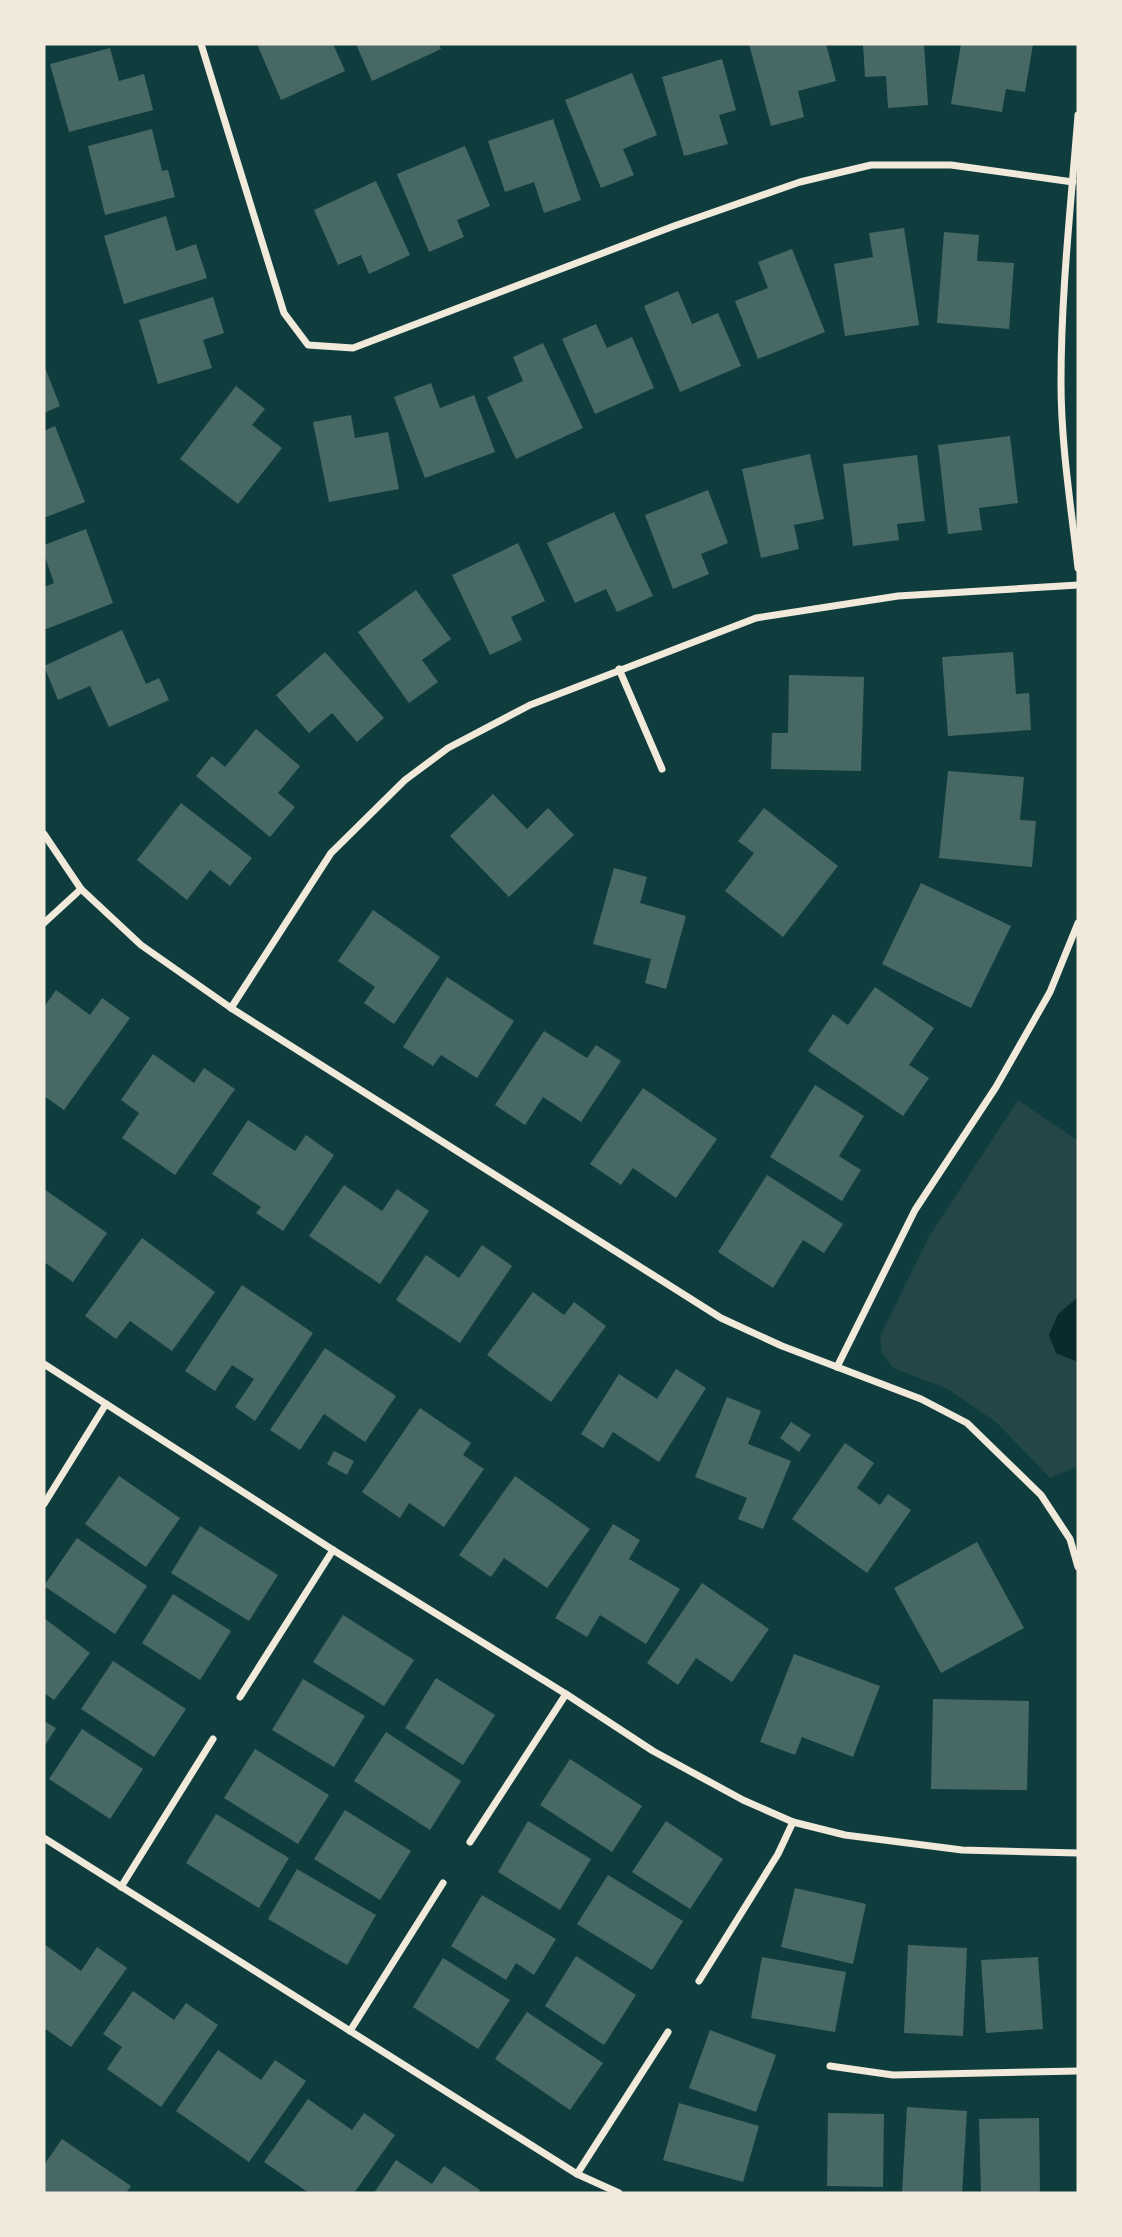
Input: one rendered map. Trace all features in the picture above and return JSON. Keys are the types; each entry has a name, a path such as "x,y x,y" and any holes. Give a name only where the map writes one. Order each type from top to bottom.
{"street":[{"path":"201,44 284,313 308,345 354,348 674,226 800,182 871,165 951,165 1073,182"},
{"path":"1078,116 1062,319 1061,383 1063,444 1078,568"},
{"path":"230,1008 331,853 405,780 448,748 530,705 756,618 898,596 1078,585"},
{"path":"619,669 662,769"},
{"path":"44,834 81,889 141,945 230,1008 721,1318 782,1346 921,1399 967,1423 1041,1495 1070,1539 1078,1567"},
{"path":"44,923 81,889"},
{"path":"837,1367 915,1210 996,1087 1050,992 1078,923"},
{"path":"44,1364 653,1751 743,1800 793,1822 845,1835 962,1850 1078,1853"},
{"path":"44,1504 106,1404"},
{"path":"240,1697 333,1550"},
{"path":"470,1842 566,1694"},
{"path":"121,1887 213,1740"},
{"path":"699,1981 778,1854 793,1822"},
{"path":"44,1838 577,2174 620,2193"},
{"path":"350,2031 443,1883"},
{"path":"577,2174 668,2032"},
{"path":"830,2066 893,2075 1078,2071"}],"shaded area":[{"path":"1018,1100 1078,1141 1078,1466 1050,1478 997,1423 948,1389 893,1368 882,1353 880,1336 929,1237"},
{"path":"1078,1297 1078,1362 1056,1353 1049,1335 1058,1314"}],"building":[{"path":"257,44 333,44 345,71 281,100"},
{"path":"356,44 439,44 441,49 372,81"},
{"path":"749,44 826,44 836,81 798,91 804,117 771,126"},
{"path":"863,44 924,44 928,105 888,108 886,76 865,77"},
{"path":"961,44 1033,44 1025,92 1006,89 1002,112 951,104"},
{"path":"110,48 119,81 144,74 153,110 69,132 50,64"},
{"path":"722,59 736,110 719,115 728,144 684,156 662,77"},
{"path":"632,73 657,135 623,149 634,175 601,188 565,100"},
{"path":"553,119 581,200 544,213 534,182 505,192 488,141"},
{"path":"152,129 162,171 168,170 175,197 105,215 88,146"},
{"path":"465,146 490,206 457,220 464,237 429,252 397,174"},
{"path":"376,181 410,255 369,274 361,255 338,265 314,210"},
{"path":"166,216 176,251 196,244 207,278 124,304 104,236"},
{"path":"904,228 919,325 845,336 834,264 873,257 869,233"},
{"path":"944,232 979,235 977,261 1014,263 1009,329 937,323"},
{"path":"792,249 825,332 758,359 735,301 768,288 758,262"},
{"path":"678,291 692,324 718,313 741,366 680,392 644,306"},
{"path":"213,297 224,333 203,340 212,368 158,384 139,320"},
{"path":"596,324 607,348 632,337 654,388 595,414 562,339"},
{"path":"543,343 583,428 516,459 487,397 523,381 513,357"},
{"path":"44,365 60,406 44,413"},
{"path":"431,383 440,408 474,395 495,452 425,478 394,397"},
{"path":"236,386 265,409 252,425 282,448 238,504 180,459"},
{"path":"351,415 355,438 388,432 399,489 329,502 313,422"},
{"path":"55,426 85,502 44,518 44,431"},
{"path":"1010,436 1018,503 979,508 982,530 948,534 938,445"},
{"path":"810,454 824,519 794,525 799,549 761,558 742,469"},
{"path":"917,455 925,521 897,524 899,540 853,546 843,464"},
{"path":"708,490 728,543 701,554 709,574 673,589 645,515"},
{"path":"614,512 653,596 617,612 606,589 575,603 547,543"},
{"path":"86,529 113,603 44,630 44,587 54,583 44,554 44,545"},
{"path":"518,543 545,601 511,617 522,640 490,655 452,575"},
{"path":"416,590 451,639 422,660 438,682 409,703 358,632"},
{"path":"122,630 146,684 159,678 169,700 109,727 90,686 58,700 44,666"},
{"path":"325,652 384,718 357,742 332,713 309,733 276,695"},
{"path":"1013,652 1016,694 1029,693 1031,730 948,736 942,657"},
{"path":"789,675 864,677 861,771 771,769 772,733 788,733"},
{"path":"256,729 300,766 278,793 295,807 270,837 196,776 212,756 225,767"},
{"path":"948,771 1024,777 1020,820 1036,821 1032,867 939,858"},
{"path":"493,794 527,829 548,808 574,835 509,897 450,836"},
{"path":"181,803 252,858 230,886 210,870 187,900 137,860"},
{"path":"764,808 838,866 783,937 725,891 754,853 738,841"},
{"path":"614,868 647,877 640,903 686,916 666,989 645,983 651,959 593,944"},
{"path":"921,883 1011,926 971,1008 882,964"},
{"path":"373,910 440,957 394,1024 364,1003 375,987 338,961"},
{"path":"447,977 514,1021 477,1078 441,1055 433,1066 403,1047"},
{"path":"875,987 934,1028 909,1065 929,1078 903,1116 808,1051 833,1014 848,1025"},
{"path":"56,990 90,1015 102,998 130,1018 64,1110 44,1096 44,1007"},
{"path":"544,1031 587,1058 596,1045 621,1061 581,1122 543,1097 525,1125 495,1105"},
{"path":"153,1054 194,1083 204,1068 235,1089 175,1175 122,1138 139,1113 121,1100"},
{"path":"815,1085 864,1116 839,1156 861,1170 842,1201 770,1157"},
{"path":"643,1088 717,1139 676,1198 633,1168 621,1185 590,1164"},
{"path":"248,1120 295,1151 306,1135 334,1155 283,1231 256,1213 261,1207 212,1174"},
{"path":"767,1175 843,1224 824,1253 803,1240 773,1288 718,1252"},
{"path":"344,1185 382,1211 397,1189 429,1211 380,1284 309,1236"},
{"path":"44,1189 107,1233 73,1282 44,1262"},
{"path":"142,1238 215,1292 172,1351 130,1321 116,1339 85,1316"},
{"path":"482,1245 512,1266 460,1343 396,1300 426,1255 459,1278"},
{"path":"242,1285 313,1333 255,1421 235,1407 254,1379 232,1365 215,1391 185,1371"},
{"path":"533,1292 564,1315 574,1302 606,1326 551,1402 487,1355"},
{"path":"325,1348 396,1396 365,1442 324,1414 300,1450 270,1430"},
{"path":"676,1369 706,1388 659,1462 613,1432 603,1448 581,1434 619,1374 657,1399"},
{"path":"727,1397 761,1411 748,1444 791,1461 763,1529 738,1519 747,1498 695,1477"},
{"path":"420,1408 471,1443 463,1455 484,1469 444,1527 409,1503 400,1518 362,1492"},
{"path":"791,1422 811,1435 799,1452 780,1438"},
{"path":"845,1443 874,1463 857,1488 880,1505 888,1494 911,1510 867,1573 792,1519"},
{"path":"334,1451 354,1461 347,1475 327,1464"},
{"path":"119,1476 180,1518 146,1567 85,1524"},
{"path":"515,1476 590,1529 547,1588 504,1558 491,1577 459,1555"},
{"path":"613,1524 640,1540 629,1559 680,1589 646,1644 600,1615 587,1637 555,1618"},
{"path":"200,1526 278,1575 249,1621 171,1573"},
{"path":"77,1538 147,1586 115,1634 44,1586"},
{"path":"977,1542 1024,1628 941,1673 894,1588"},
{"path":"702,1583 769,1629 732,1682 696,1658 678,1685 647,1663"},
{"path":"173,1594 231,1631 200,1680 142,1643"},
{"path":"343,1615 414,1660 384,1706 313,1662"},
{"path":"44,1618 90,1653 54,1700 44,1693"},
{"path":"794,1654 880,1686 853,1757 802,1737 795,1755 760,1742"},
{"path":"113,1661 186,1709 154,1757 81,1709"},
{"path":"436,1678 495,1715 463,1765 405,1728"},
{"path":"303,1679 365,1716 334,1767 272,1730"},
{"path":"933,1699 1029,1701 1027,1790 931,1789"},
{"path":"44,1721 56,1728 44,1747"},
{"path":"82,1729 143,1769 110,1819 49,1779"},
{"path":"386,1732 461,1781 430,1830 354,1781"},
{"path":"255,1749 329,1795 298,1844 224,1798"},
{"path":"570,1759 642,1806 612,1852 540,1805"},
{"path":"345,1810 411,1851 380,1900 314,1859"},
{"path":"216,1814 289,1858 259,1908 186,1863"},
{"path":"528,1821 591,1859 560,1910 498,1872"},
{"path":"666,1821 723,1859 690,1909 632,1872"},
{"path":"297,1869 376,1915 347,1965 268,1919"},
{"path":"608,1875 683,1921 652,1970 577,1924"},
{"path":"795,1888 866,1904 853,1964 781,1947"},
{"path":"482,1895 556,1939 534,1975 516,1963 506,1980 451,1946"},
{"path":"44,1944 81,1971 97,1947 127,1968 71,2047 44,2028"},
{"path":"908,1945 967,1948 963,2036 904,2033"},
{"path":"576,1956 636,1995 604,2045 545,2006"},
{"path":"762,1957 846,1972 835,2032 751,2018"},
{"path":"1038,1957 1043,2029 986,2033 981,1960"},
{"path":"443,1958 510,2000 478,2049 413,2007"},
{"path":"133,1991 174,2020 186,2003 218,2025 161,2107 107,2069 122,2047 103,2034"},
{"path":"527,2012 603,2063 570,2110 495,2059"},
{"path":"710,2030 776,2055 756,2112 689,2088"},
{"path":"218,2050 261,2080 275,2060 306,2081 249,2162 176,2111"},
{"path":"308,2099 352,2130 364,2113 395,2135 354,2193 309,2193 264,2162"},
{"path":"679,2103 759,2126 743,2182 663,2160"},
{"path":"907,2107 967,2111 962,2193 902,2193"},
{"path":"828,2113 884,2114 883,2187 827,2186"},
{"path":"1039,2118 1040,2193 981,2193 979,2119"},
{"path":"62,2139 131,2186 126,2193 44,2193 44,2165"},
{"path":"396,2160 432,2184 444,2166 480,2190 478,2193 374,2193"}]}
